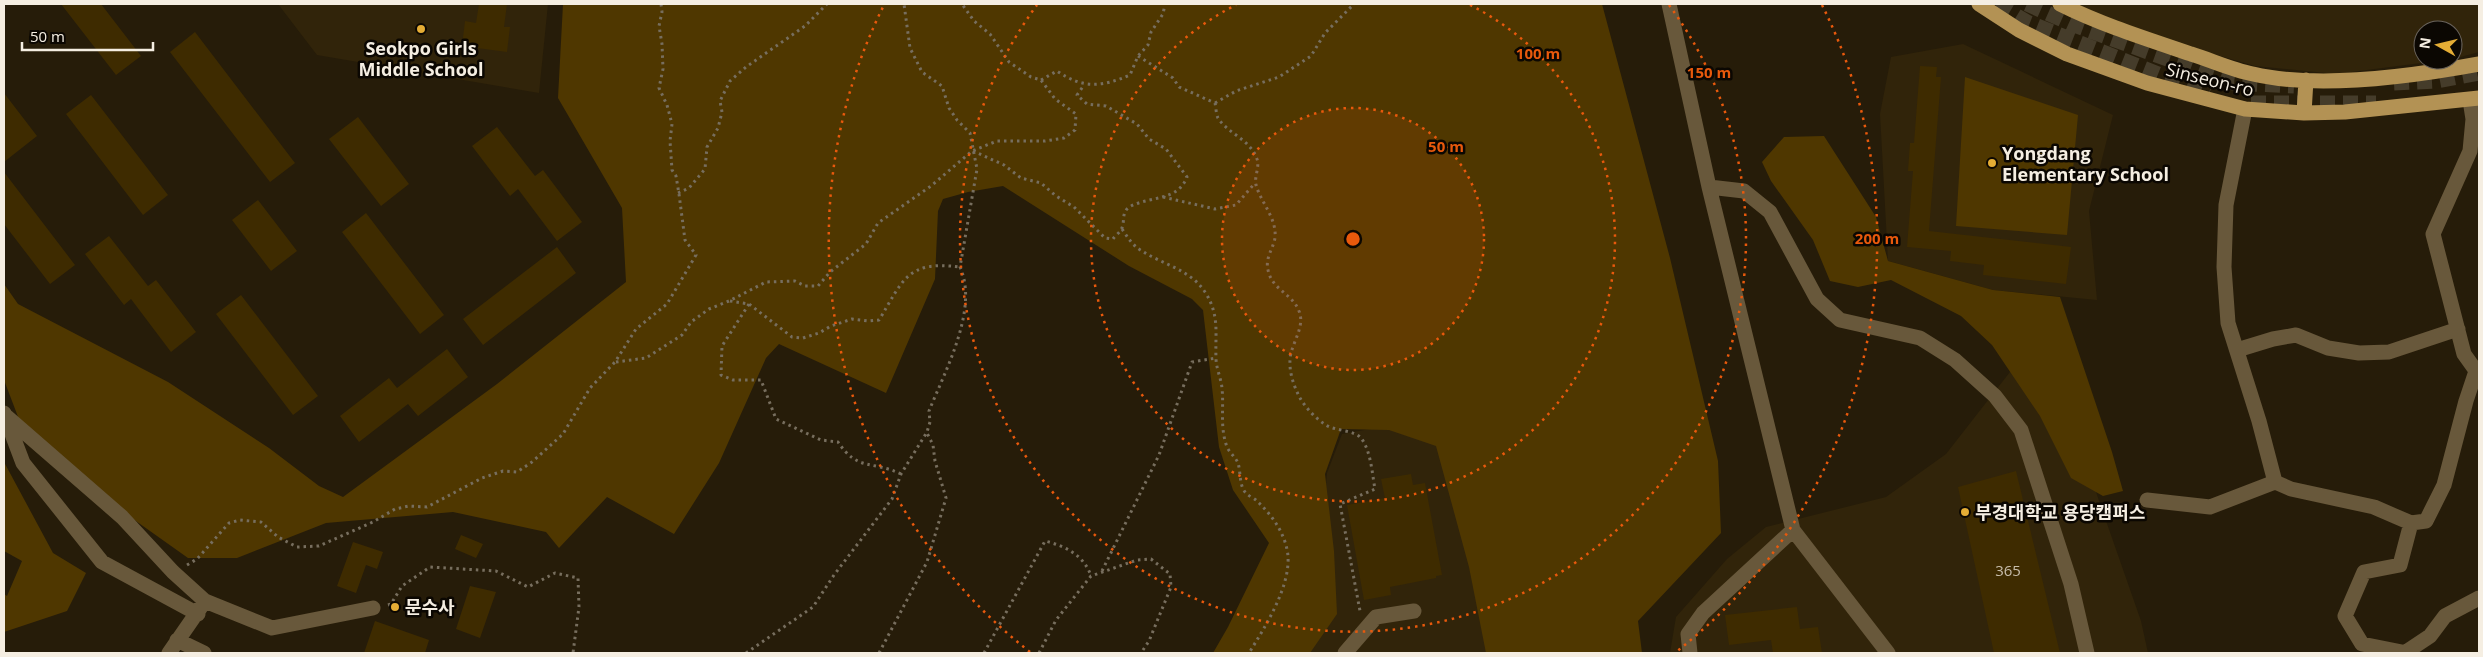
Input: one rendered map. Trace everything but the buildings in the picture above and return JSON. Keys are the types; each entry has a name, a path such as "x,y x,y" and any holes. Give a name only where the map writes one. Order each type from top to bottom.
{"main road":[{"name":"Sinseon-ro","path":"1979,4 2019,30 2067,54 2147,83 2245,109 2304,113 2391,109 2474,99"},
{"name":"Sinseon-ro","path":"2060,4 2084,16 2253,74 2306,80 2383,77 2479,64"},
{"path":"2304,113 2306,80"}],"street":[{"path":"1669,4 1709,187 1793,530 1888,653"},
{"path":"2147,500 2210,507 2275,482 2290,489 2374,508 2411,523 2426,521 2444,485 2466,401 2478,373 2464,354 2433,234 2470,151 2474,119 2474,99"},
{"path":"2245,109 2226,205 2224,267 2228,323 2275,482"},
{"path":"1709,187 1744,191 1770,212 1818,299 1840,320 1920,338 1955,360 1995,396 2021,430 2071,584 2087,653"},
{"path":"2237,350 2272,339 2296,335 2328,348 2359,353 2389,352 2458,329"},
{"path":"4,414 122,517 174,573 205,601 272,628 373,608"},
{"path":"4,414 23,463 102,562 198,614"},
{"path":"2411,523 2400,565 2364,572 2345,616 2362,644 2407,652 2430,636 2445,616 2479,598"},
{"path":"1690,653 1688,634 1703,613 1793,530"},
{"path":"204,653 173,647 198,614 205,601"},
{"path":"1345,653 1376,617 1414,611"}],"path":[{"path":"174,573 197,559 229,523 240,520 261,522 278,537 297,546 319,546 373,522 395,508 409,506 427,507 482,478 503,471 517,472 532,462 563,434 590,388 615,362 636,329 667,304 696,255 685,240 676,176 672,170 670,141 672,124 667,105 659,88 663,69 659,26 662,12 661,4"},
{"path":"678,193 688,188 705,168 707,147 718,128 722,112 720,101 730,81 746,67 805,26 827,4"},
{"path":"746,653 814,607 834,576 892,499 901,474 927,432 930,422 929,411 953,354 967,295 966,280 960,267 977,169 970,133 957,120 949,108 942,86 922,72 910,48 904,4"},
{"path":"615,362 646,358 682,335 691,322 708,309 729,301 766,282 795,281 805,286 818,286 830,272 866,244 878,224 931,186 972,151 997,140 1045,141 1064,138 1075,130 1076,114 1055,98 1041,80 1031,77 1009,62 990,34 974,21 962,4"},
{"path":"1041,80 1057,71 1084,85 1111,83 1130,75 1138,56 1148,45 1151,32 1163,14 1165,4"},
{"path":"1138,56 1173,78 1179,87 1196,97 1215,103 1236,91 1279,77 1311,56 1326,32 1354,4"},
{"path":"1084,85 1077,95 1087,104 1106,106 1137,124 1149,139 1166,149 1187,177 1183,188 1130,207 1123,214 1122,229 1132,244 1143,252 1178,270 1204,292 1213,309 1217,328 1216,358 1222,393 1221,428 1227,448 1238,462 1245,493 1257,501 1283,534 1288,555 1288,574 1265,628 1249,653"},
{"path":"1215,103 1218,117 1243,139 1257,160 1255,183 1271,216 1275,237 1266,261 1268,271 1272,283 1280,292 1291,297 1299,311 1301,321 1290,361 1291,378 1300,398 1311,413 1326,426 1360,436 1366,447 1375,489 1340,504 1364,631"},
{"path":"972,151 1004,165 1021,178 1041,183 1056,196 1074,207 1105,238 1113,239 1122,229"},
{"path":"1162,196 1215,209 1236,205 1255,183"},
{"path":"729,301 748,304 792,336 803,338 852,319 868,322 879,320 908,274 924,268 947,265 960,267"},
{"path":"748,304 722,346 721,375 734,380 761,380 776,419 821,440 838,442 845,452 857,462 886,467 901,474"},
{"path":"1102,571 1159,455 1192,362 1216,358"},
{"path":"879,653 926,562 946,498 935,461 933,445 927,432"},
{"path":"984,653 1045,541 1060,545 1078,556 1088,568 1091,576"},
{"path":"1039,653 1056,620 1091,576 1137,560 1151,559 1170,574 1172,588 1149,641 1141,653"},
{"path":"373,608 391,604 402,586 430,567 496,571 528,587 555,573 578,578 579,607 573,653"}],"shaded area":[{"name":"Seokpo Girls Middle School","path":"278,4 548,4 539,93 317,55"},
{"path":"563,4 1602,4 1670,258 1718,461 1721,533 1638,621 1642,653 1486,653 1469,567 1436,446 1389,430 1341,429 1325,474 1334,551 1337,614 1310,653 1213,653 1228,627 1269,543 1233,490 1219,447 1203,310 1192,299 1129,266 1003,186 968,192 943,199 938,211 935,279 886,393 779,344 766,358 719,463 674,534 607,497 559,548 546,532 453,512 326,523 237,558 188,558 119,509 20,422 4,380 4,284 18,304 168,382 269,448 319,486 343,497 497,384 626,282 622,208 558,98"},
{"path":"2071,4 2479,4 2479,52 2463,56 2463,20 2413,20 2413,64 2336,74 2255,66 2112,25"},
{"name":"Yongdang Elementary School","path":"1963,44 2113,115 2089,211 2097,300 1993,290 1888,261 1880,114 1891,57"},
{"path":"1965,77 2078,115 2067,235 1956,226"},
{"path":"1824,136 1876,217 1888,261 1993,290 2060,297 2112,452 2123,491 2103,496 2071,478 2040,416 1992,345 1961,316 1891,280 1858,287 1830,281 1813,240 1771,181 1762,162 1784,137"},
{"name":"부경대학교 용당캠퍼스","path":"2017,363 2089,472 2141,621 2148,653 1670,653 1676,617 1727,559 1766,527 1886,497 1946,454"},
{"path":"1419,420 1470,442 1521,653 1295,653 1313,633 1327,473 1342,434"},
{"path":"4,462 53,553 86,573 67,611 4,632 4,594 7,596 22,561 4,551"}],"tunnel":[{"path":"1997,4 2027,22 2209,94"},
{"path":"2027,4 2074,25 2233,83 2294,86"},
{"path":"2394,83 2437,81 2479,73"},
{"path":"2251,103 2376,103"}],"place":[{"name":"Seokpo Girls Middle School","path":"421,29"},
{"name":"Yongdang Elementary School","path":"1992,163"},
{"name":"부경대학교 용당캠퍼스","path":"1965,512"},
{"name":"문수사","path":"395,607"}]}
